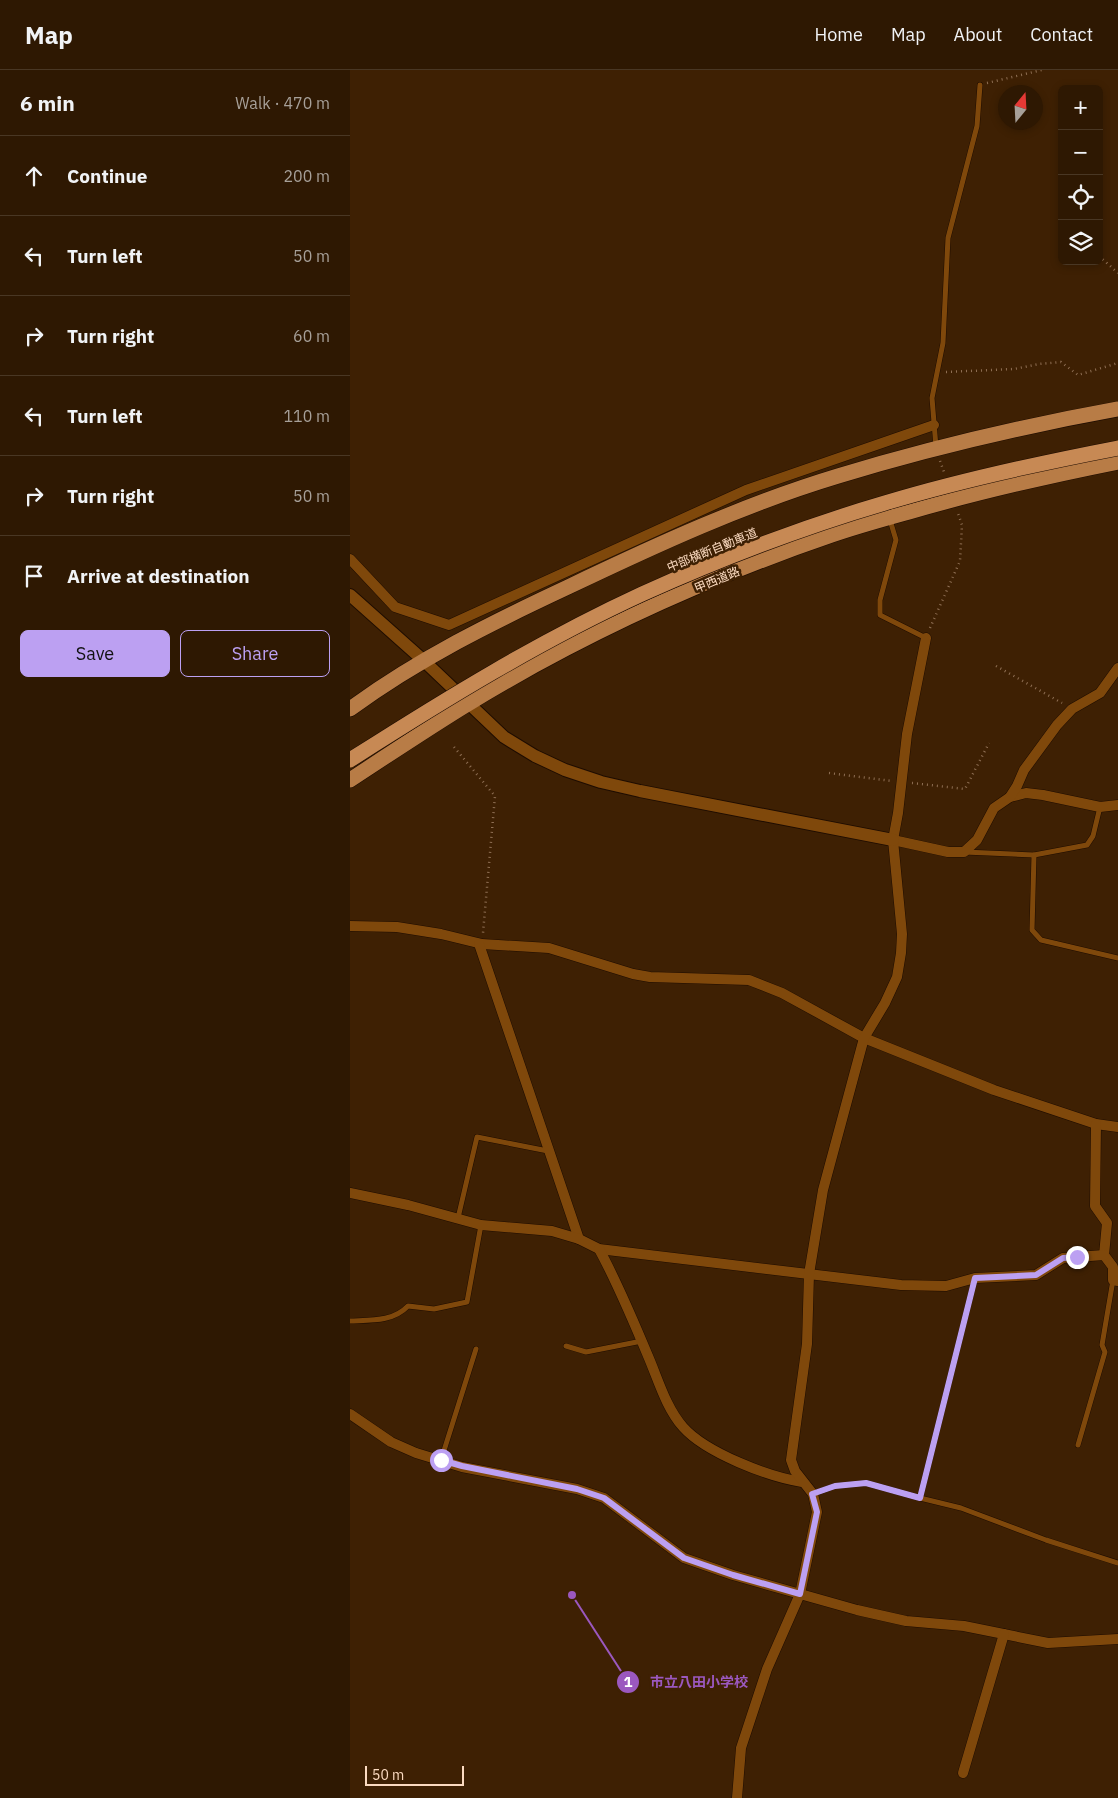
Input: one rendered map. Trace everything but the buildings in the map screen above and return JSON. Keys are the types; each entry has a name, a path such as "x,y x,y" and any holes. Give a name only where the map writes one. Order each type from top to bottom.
{"highway":[{"path":"350,709 423,660 517,611 622,561 740,511 837,476 1049,421 1118,408"},
{"name":"中部横断自動車道","path":"350,760 492,671 642,594 802,530 885,502 1038,464 1118,448"},
{"name":"甲西道路","path":"350,780 468,704 558,653 652,607 742,568 833,534 889,518 1043,477 1118,462"}],"street":[{"path":"350,559 395,607 449,625 746,490 934,425"},
{"path":"350,595 423,660 504,737 565,770 601,782 948,852 964,852 977,840 994,808 1010,798 1026,793 1100,807 1118,804"},
{"path":"737,1798 742,1748 767,1669 800,1594 817,1512 812,1494 802,1482 791,1460 808,1344 809,1274 823,1190 864,1038 885,1003 897,976 902,934 893,840 907,734 926,638"},
{"path":"1010,798 1024,770 1057,725 1072,709 1100,693 1118,668"},
{"path":"350,926 397,927 441,934 480,944 549,948 633,974 650,977 749,980 782,992 864,1038 994,1090 1096,1124 1118,1127"},
{"path":"480,944 579,1239"},
{"path":"1096,1124 1095,1206 1107,1223 1104,1255 1113,1267 1116,1280"},
{"path":"350,1193 408,1205 482,1225 552,1231 579,1239 599,1249 901,1285 946,1286 975,1278 1036,1275 1063,1258 1104,1255"},
{"path":"599,1249 625,1300 668,1404 682,1426 696,1439 745,1464 788,1480 802,1482"},
{"path":"350,1414 391,1442 416,1453 462,1466 577,1489 604,1498 684,1558 733,1575 857,1610 906,1621 964,1626 1048,1643 1118,1639"},
{"path":"962,1773 1004,1634"}],"lane":[{"path":"936,450 932,398 943,343 948,238 977,126 980,85"},
{"path":"889,518 896,540 880,600 880,615 926,638"},
{"path":"964,852 1034,855 1087,845 1093,836 1100,807"},
{"path":"1034,855 1032,930 1041,940 1118,958"},
{"path":"458,1219 477,1137 549,1151"},
{"path":"350,1321 381,1320 402,1313 408,1306 434,1309 467,1302 482,1225"},
{"path":"920,1498 975,1278"},
{"path":"1078,1445 1105,1352 1102,1345 1116,1280"},
{"path":"566,1346 586,1352 642,1341"},
{"path":"441,1460 476,1349"},
{"path":"812,1494 835,1486 866,1483 961,1508 1046,1540 1118,1563"}],"path":[{"path":"980,85 1042,70"},
{"path":"1103,260 1118,274"},
{"path":"937,372 1014,369 1061,362 1078,375 1118,363"},
{"path":"936,450 945,474"},
{"path":"926,638 941,600 960,561 962,525 953,500"},
{"path":"996,666 1072,709"},
{"path":"829,773 965,789 989,742"},
{"path":"454,748 495,796 480,944"}],"place":[{"name":"市立八田小学校","path":"572,1595"}],"route":[{"path":"441,1460 577,1489 604,1498 684,1558 733,1575 800,1594 817,1512 812,1494 835,1486 866,1483 920,1498 975,1278 1036,1275 1063,1258 1077,1257"}]}
